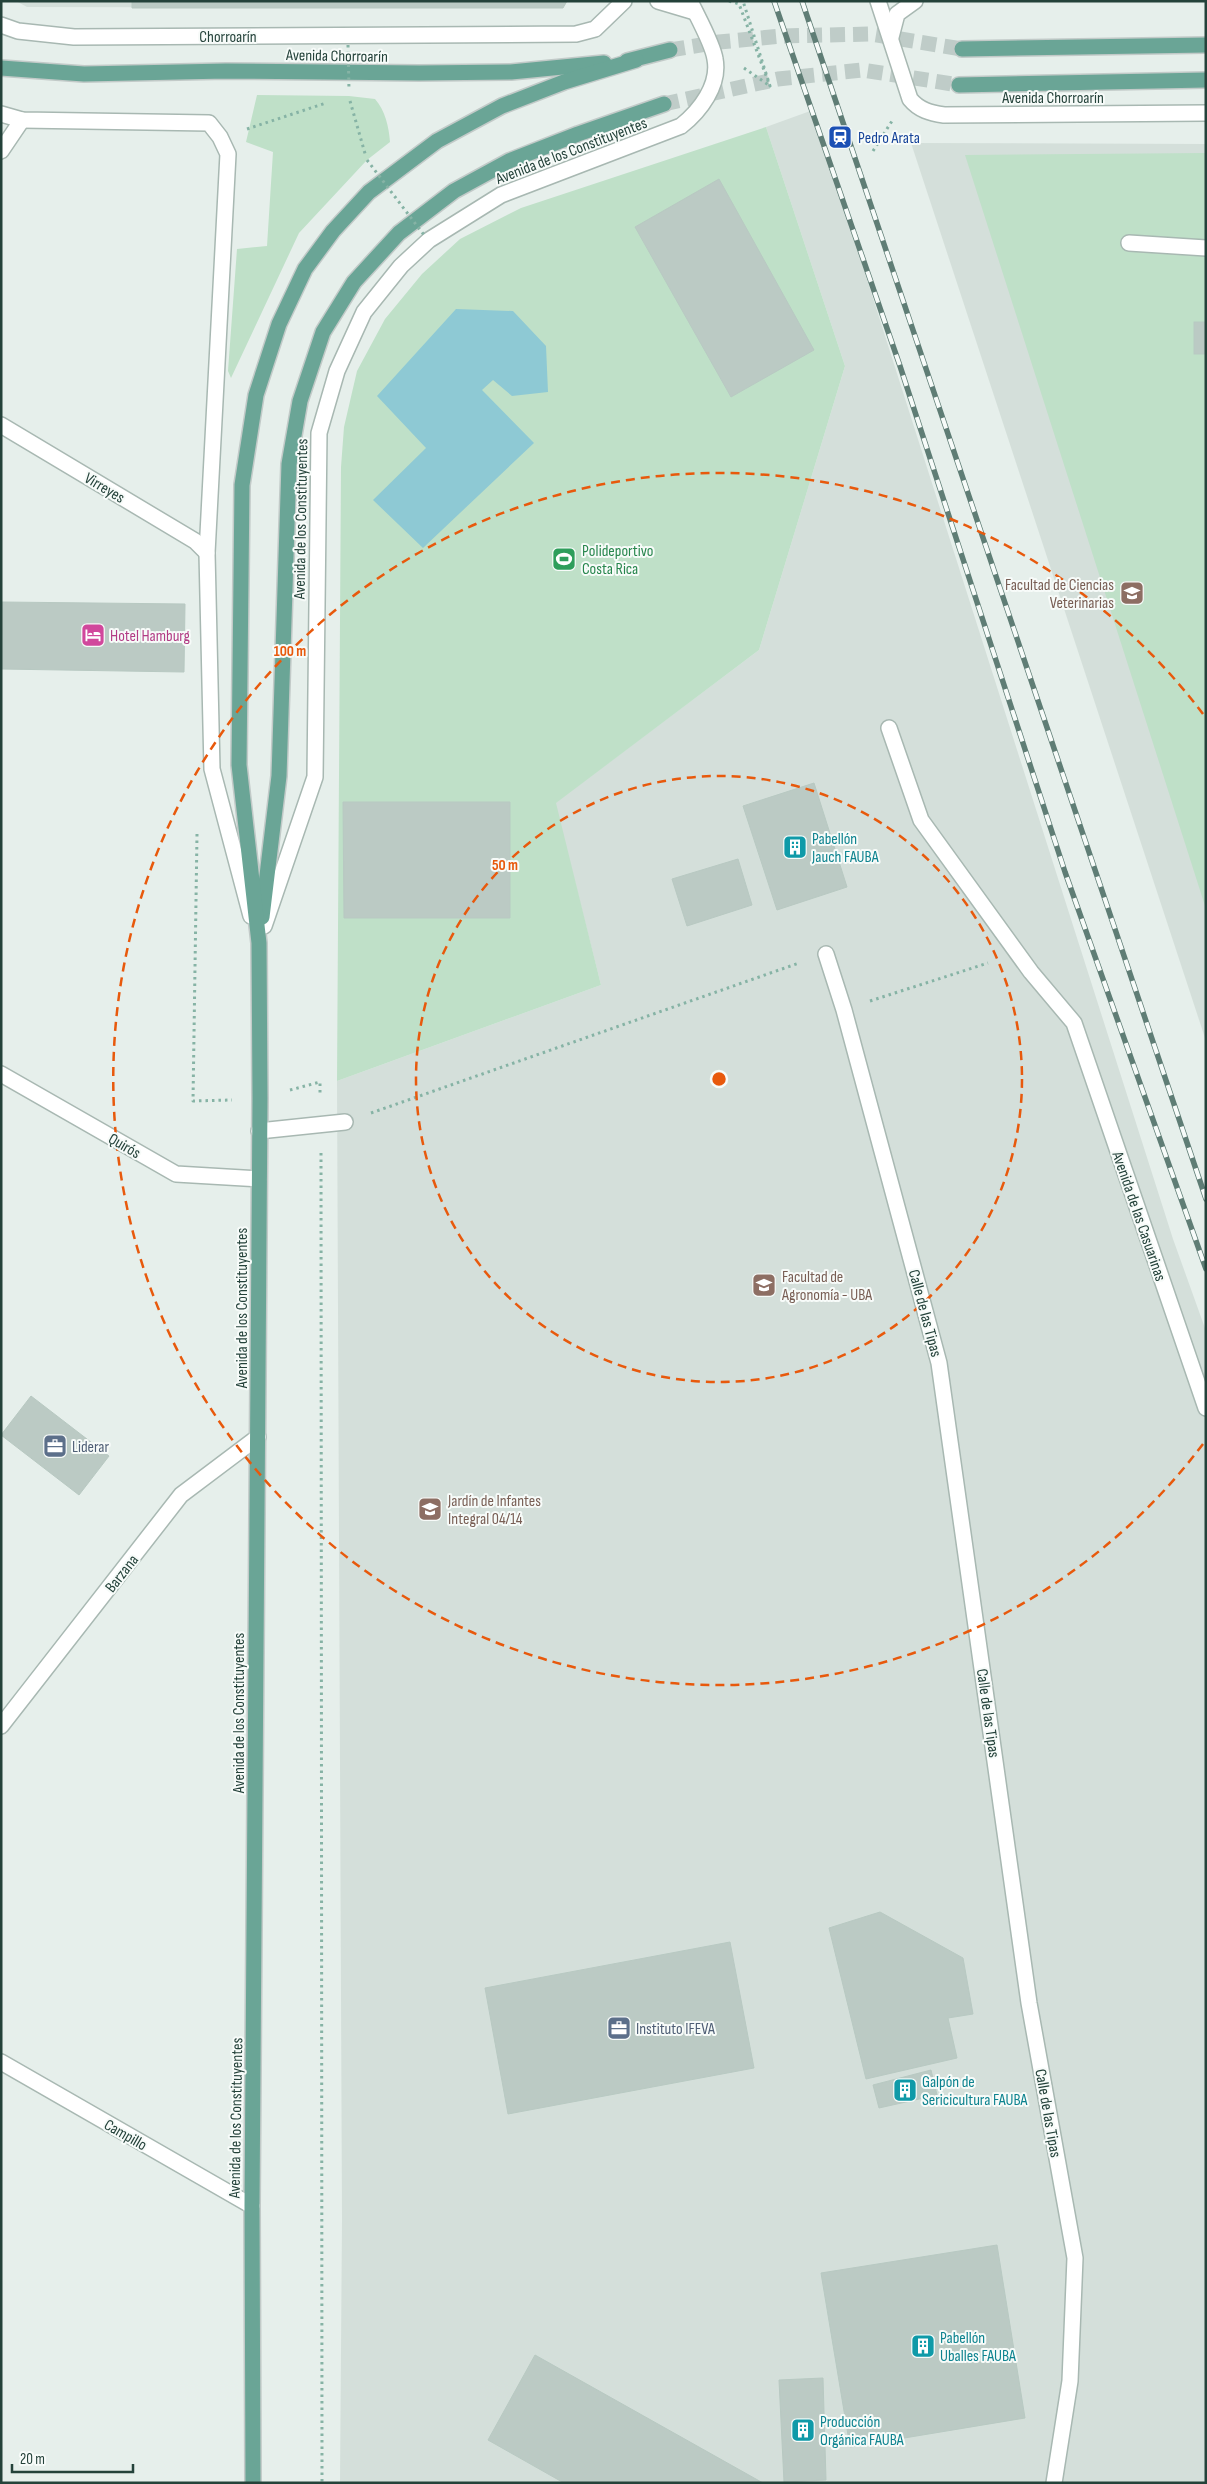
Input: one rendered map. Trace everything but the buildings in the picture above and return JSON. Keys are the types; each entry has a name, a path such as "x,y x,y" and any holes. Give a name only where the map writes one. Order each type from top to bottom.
{"main road":[{"path":"962,49 1206,45"},
{"name":"Avenida Chorroarín","path":"1,68 84,74 226,71 511,72 636,60 670,50"},
{"name":"Avenida de los Constituyentes","path":"253,2483 252,2206 260,1098 258,943 239,765 242,485 256,395 280,324 306,269 333,231 369,192 437,141 502,106 564,82 636,60"},
{"name":"Avenida Chorroarín","path":"959,84 1206,80"},
{"name":"Avenida de los Constituyentes","path":"258,943 279,776 289,464 300,401 323,332 354,282 399,233 454,191 509,160 664,104"}],"street":[{"name":"Chorroarín","path":"1,25 18,32 74,37 576,34 595,29 624,1"},
{"path":"658,1 693,7"},
{"path":"878,1 890,38"},
{"path":"890,38 897,14 915,1"},
{"name":"Avenida de los Constituyentes","path":"258,943 315,777 319,433 337,371 352,337 374,296 401,266 429,240 501,195 681,126 695,115 706,99 715,75 715,59 693,7"},
{"name":"Avenida Chorroarín","path":"890,38 909,94 918,107 944,115 1206,113"},
{"path":"1,114 22,120 209,122 220,137"},
{"path":"1,151 22,120"},
{"name":"Avenida de los Constituyentes","path":"220,137 228,154 207,553 212,769 258,943"},
{"path":"1129,243 1206,248"},
{"name":"Virreyes","path":"1,425 196,541 207,553"},
{"path":"889,728 921,820 1031,972"},
{"name":"Calle de las Tipas","path":"826,954 844,1010 939,1364 1029,2004 1075,2258 1070,2381 1054,2483"},
{"name":"Avenida de las Casuarinas","path":"1031,972 1074,1024 1206,1408"},
{"name":"Quirós","path":"1,1074 176,1174 259,1180"},
{"path":"259,1131 345,1122"},
{"name":"Barzana","path":"1,1726 181,1495 258,1437"},
{"name":"Campillo","path":"1,2062 252,2206"}],"path":[{"path":"729,1 739,4 770,86 744,1"},
{"path":"348,45 349,90"},
{"path":"349,96 365,152"},
{"path":"220,137 331,102"},
{"path":"367,160 424,234"},
{"path":"345,1122 826,954"},
{"path":"844,1010 985,963 1006,962 1031,972"},
{"path":"260,1098 320,1082 322,2483"}],"shaded area":[{"path":"16,1 567,1 563,8 27,7"},
{"name":"Facultad de Agronomía - UBA","path":"813,110 1173,1239 1206,1331 1206,2483 340,2483 342,2220 337,1081 601,985 555,803 759,650 845,366 766,127"},
{"name":"Facultad de Ciencias Veterinarias","path":"911,143 1206,144 1206,1041"}],"green space":[{"path":"257,95 349,96 375,99 386,119 390,142 367,160 299,233 231,378 228,371 237,249 267,246 273,152 246,142"},
{"name":"Polideportivo Costa Rica","path":"766,127 845,366 759,650 556,803 601,985 337,1081 341,467 344,427 357,371 385,319 422,274 460,239 521,208"},
{"name":"Facultad de Ciencias Veterinarias","path":"1206,153 1206,909 965,155"}],"water":[{"path":"456,309 513,311 546,346 548,392 512,396 493,380 482,390 534,443 423,548 373,500 426,448 377,396"}],"tunnel":[{"path":"670,50 719,42 782,36 870,34 962,49"},
{"path":"664,104 778,79 862,70 959,85"}],"railway":[{"path":"774,1 900,366 1065,872 1206,1269"},
{"path":"802,1 1206,1199"}],"place":[{"name":"Pedro Arata","path":"840,137"},
{"name":"Polideportivo Costa Rica","path":"564,559"},
{"name":"Facultad de Ciencias Veterinarias","path":"1132,593"},
{"name":"Hotel Hamburg","path":"93,635"},
{"name":"Pabellón Jauch FAUBA","path":"795,847"},
{"name":"Facultad de Agronomía - UBA","path":"764,1285"},
{"name":"Liderar","path":"55,1446"},
{"name":"Jardín de Infantes Integral 04/14","path":"430,1509"},
{"name":"Instituto IFEVA","path":"619,2028"},
{"name":"Galpón de Sericicultura FAUBA","path":"905,2090"},
{"name":"Pabellón Uballes FAUBA","path":"923,2346"},
{"name":"Producción Orgánica FAUBA","path":"803,2430"}]}
